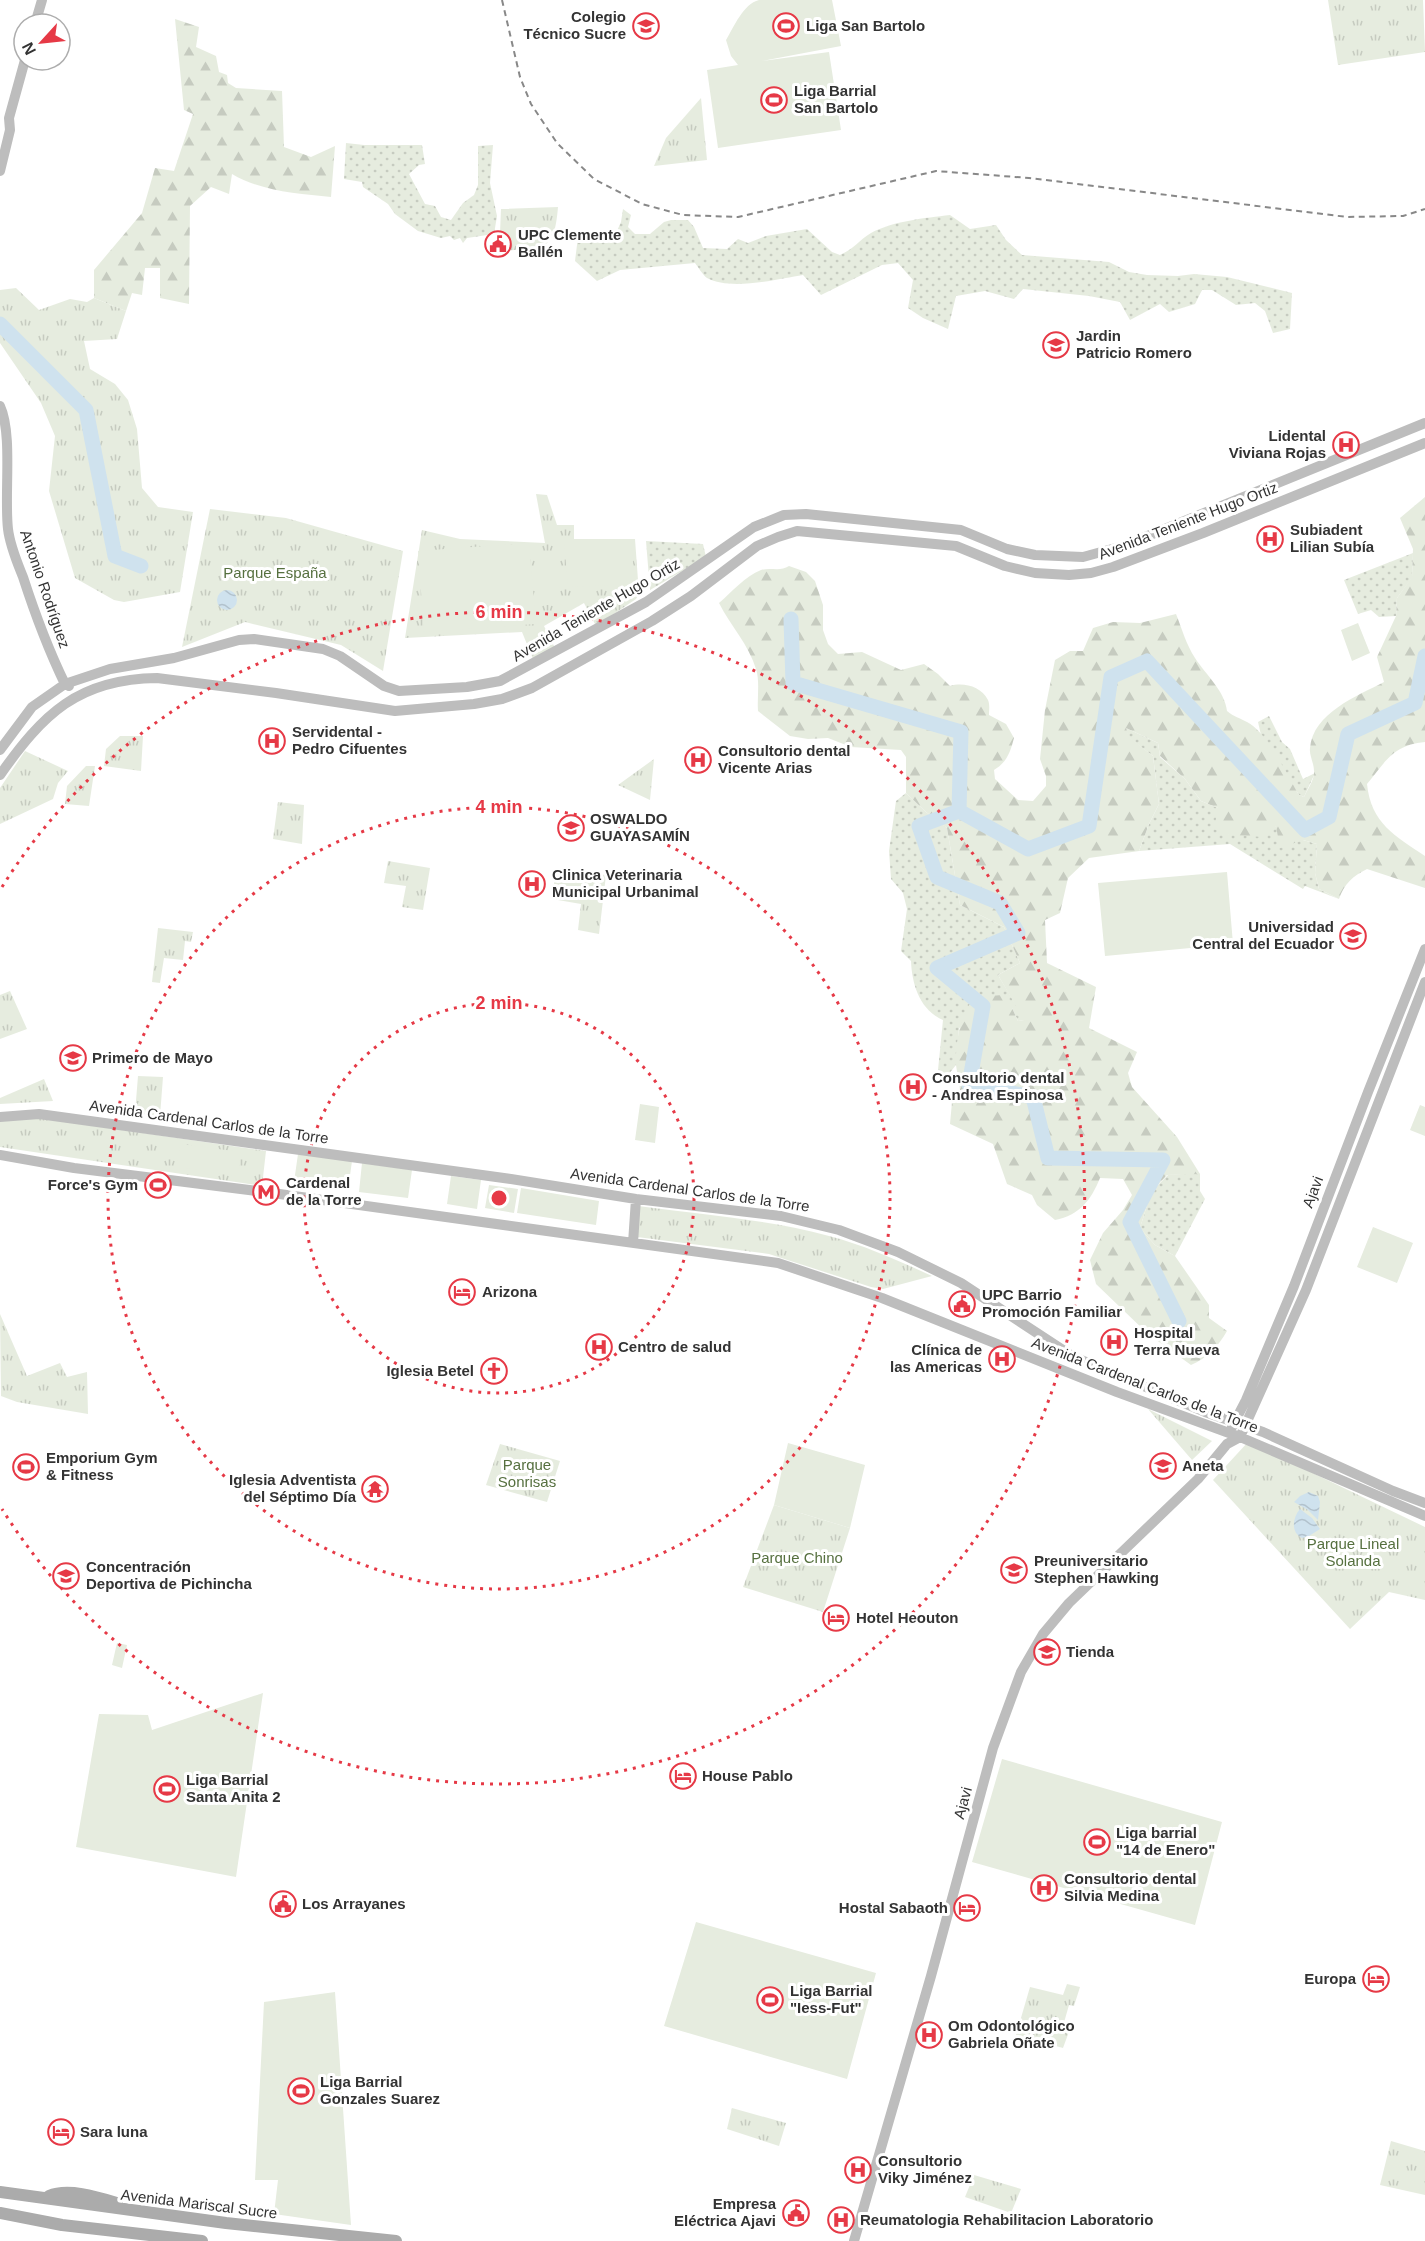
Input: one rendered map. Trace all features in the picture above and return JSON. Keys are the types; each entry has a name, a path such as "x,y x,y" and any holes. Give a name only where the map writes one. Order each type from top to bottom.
{"main road":[{"name":"Avenida Mariscal Sucre","path":"0,2192 45,2199 55,2193 76,2194 124,2205 140,2212 396,2241"},
{"path":"0,2214 62,2225 202,2241"}],"street":[{"path":"0,132 21,72"},
{"path":"0,170 10,130 4,120"},
{"path":"0,157 0,170"},
{"name":"Antonio Rodríguez","path":"0,406 3,412 7,444 6,491 11,542 46,645 65,684"},
{"name":"Avenida Teniente Hugo Ortiz","path":"0,750 32,707 65,684 110,669 158,662 239,640 254,639 323,649 340,656 391,690 431,691 489,684 524,670 645,602 689,574 738,537 778,517 806,514 961,530 1007,549 1035,555 1083,557 1123,546 1425,423"},
{"name":"Avenida Teniente Hugo Ortiz","path":"0,775 21,746 57,709 88,690 120,680 157,678 395,711 483,702 532,688 652,621 691,596 757,546 788,533 804,532 956,546 1005,566 1035,573 1069,575 1091,573 1113,567 1193,536 1425,443"},
{"path":"65,684 88,690"},
{"name":"Ajavi","path":"854,2241 931,1976 993,1748 1021,1672 1043,1634 1069,1603 1198,1479 1228,1438 1294,1286 1425,949"},
{"name":"Ajavi","path":"1240,1437 1306,1290 1425,982"},
{"name":"Avenida Cardenal Carlos de la Torre","path":"0,1117 39,1114 511,1179 636,1199 781,1216 829,1227 868,1240 961,1283 1072,1356 1205,1412 1246,1426 1425,1503"},
{"name":"Avenida Cardenal Carlos de la Torre","path":"0,1155 74,1168 778,1263 882,1298 1228,1438 1240,1437 1425,1516"},
{"path":"633,1243 636,1199"}],"green space":[{"name":"Liga Barrial San Bartolo","path":"759,0 832,0 841,46 762,61 829,52 841,130 718,148 707,70 738,65 731,56 726,40 748,6"},
{"path":"1328,0 1423,0 1425,52 1338,65"},
{"path":"175,19 199,27 196,47 216,56 219,72 227,75 228,83 236,88 282,91 284,147 311,157 335,146 331,197 267,188 232,174 229,194 211,187 190,206 189,304 160,298 160,268 145,268 142,295 132,293 126,311 94,298 94,270 142,213 155,168 174,171 193,114 184,110"},
{"path":"701,98 707,160 654,166 666,138"},
{"path":"346,143 422,145 425,164 419,165 409,174 425,204 435,206 441,217 451,220 463,203 474,195 478,185 478,146 493,145 490,183 497,216 494,234 467,238 463,243 460,238 454,240 450,236 441,238 418,231 395,214 388,204 363,187 362,182 344,179"},
{"path":"558,207 554,233 545,245 503,251 500,233 501,209"},
{"path":"623,209 631,215 628,227 635,234 650,234 664,222 671,220 688,220 694,227 703,248 727,249 738,239 748,243 766,236 807,229 832,252 840,255 880,229 909,221 950,215 970,229 996,225 1006,240 1022,255 1109,262 1129,272 1147,275 1194,274 1227,277 1292,293 1290,329 1273,333 1265,311 1255,303 1236,305 1212,290 1202,290 1195,304 1169,312 1160,304 1130,320 1120,302 1089,296 1023,289 1014,299 985,291 956,296 948,329 923,318 908,308 913,280 898,263 882,265 821,295 803,275 755,283 729,284 707,278 695,263 620,270 597,281 575,261 578,237 599,239 616,233"},
{"path":"16,288 39,310 70,299 87,302 94,298 126,311 117,339 84,341 90,369 115,384 128,400 137,429 142,488 158,507 193,512 180,592 124,602 114,600 75,578 49,491 55,436 41,403 0,343 0,290"},
{"path":"536,494 547,495 557,525 574,525 574,539 635,539 639,594 636,599 596,626 584,603 544,626 555,648 533,659 522,632 405,638 422,530 460,539 545,543"},
{"path":"1425,497 1425,742 1405,747 1391,756 1367,784 1369,797 1379,819 1395,835 1425,856 1425,888 1367,869 1350,881 1339,899 1319,889 1315,873 1317,844 1303,840 1280,848 1276,826 1264,837 1229,835 1214,829 1218,808 1201,801 1185,779 1160,756 1158,743 1126,728 1129,737 1153,756 1159,804 1139,851 1089,858 1068,878 1060,913 1045,920 1047,963 1096,987 1089,1028 1137,1052 1128,1073 1132,1087 1177,1137 1200,1174 1167,1175 1151,1192 1140,1228 1155,1245 1175,1256 1209,1305 1209,1318 1227,1331 1212,1351 1191,1365 1148,1334 1096,1284 1090,1260 1103,1233 1123,1210 1132,1195 1123,1179 1100,1178 1084,1205 1064,1218 1055,1220 1037,1205 1032,1195 1007,1184 993,1144 950,1124 952,1102 960,1092 956,1057 963,1017 967,1008 979,997 1002,995 1018,1021 1024,1020 998,975 1020,963 1004,927 960,905 947,828 906,793 906,757 901,750 851,747 828,738 808,739 790,736 758,711 758,679 753,660 719,603 744,580 761,570 782,569 789,566 806,572 815,581 823,605 823,630 828,644 838,654 862,652 901,670 924,664 950,686 971,686 985,695 989,703 989,715 1006,724 1014,738 1007,757 994,770 995,779 1018,800 1033,801 1046,786 1046,776 1040,759 1045,710 1055,660 1070,651 1083,651 1093,628 1113,622 1140,623 1176,614 1192,653 1219,690 1227,711 1247,722 1263,736 1299,795 1304,797 1314,774 1310,748 1319,725 1338,707 1384,682 1377,657 1396,616 1397,598 1412,577 1413,549 1400,518"},
{"name":"Parque España","path":"210,509 286,518 403,551 383,671 341,645 245,622 182,647"},
{"path":"564,541 631,541 635,584 568,587"},
{"path":"646,541 703,544 706,557 650,590"},
{"path":"529,543 536,624 424,632 418,551"},
{"path":"1413,553 1412,578 1397,598 1396,616 1379,617 1371,610 1358,614 1344,580"},
{"path":"559,571 561,605 543,605 540,572"},
{"path":"1358,623 1370,653 1352,661 1341,630"},
{"path":"1269,716 1282,742 1290,749 1303,779 1315,773 1304,797 1299,795 1261,735 1258,722"},
{"path":"1126,728 1158,743 1160,757 1185,779 1201,801 1218,808 1229,835 1246,835 1276,826 1303,840 1317,844 1315,873 1319,889 1339,899 1305,886 1303,889 1230,844 1139,851 1159,804 1153,756 1128,737"},
{"path":"120,736 143,736 141,771 104,766 106,749"},
{"path":"25,751 68,771 58,783 53,799 0,824 0,788"},
{"path":"654,759 650,800 618,785"},
{"path":"86,766 95,766 89,806 65,804 67,786"},
{"path":"906,793 947,828 960,905 1004,927 1020,963 998,975 1025,1020 1018,1021 1012,1008 959,1028 956,1065 944,1080 937,1080 943,1020 935,1016 923,1003 913,979 911,961 901,951 907,909 903,893 891,879 889,851 896,801"},
{"path":"278,802 304,805 302,844 273,839"},
{"path":"388,861 430,868 423,910 402,907 406,886 384,883"},
{"path":"556,869 606,875 599,934 578,930 581,904 552,899"},
{"path":"1227,872 1233,944 1105,956 1098,883"},
{"path":"158,928 193,932 191,942 185,941 183,960 164,958 160,983 152,982"},
{"path":"10,991 27,1029 0,1039 0,995"},
{"path":"138,1076 163,1077 160,1116 135,1113"},
{"path":"44,1079 53,1101 0,1104 0,1098"},
{"path":"640,1104 659,1107 655,1143 635,1140"},
{"path":"1420,1105 1425,1107 1425,1136 1410,1130"},
{"path":"47,1119 266,1151 262,1186 0,1147 0,1121"},
{"path":"180,1144 241,1152 238,1176 177,1167"},
{"path":"298,1154 352,1161 348,1190 294,1182"},
{"path":"362,1163 412,1170 408,1198 359,1192"},
{"path":"1200,1174 1200,1191 1205,1199 1175,1256 1155,1245 1140,1228 1151,1192 1168,1175"},
{"path":"451,1176 481,1180 477,1209 447,1204"},
{"path":"489,1185 518,1189 514,1213 485,1208"},
{"path":"521,1188 599,1201 596,1225 517,1213"},
{"path":"638,1206 758,1221 806,1230 868,1249 932,1276 883,1289 769,1254 637,1237"},
{"path":"1373,1227 1413,1243 1397,1283 1357,1267"},
{"path":"0,1314 27,1376 60,1363 67,1377 87,1372 88,1414 17,1402 1,1396"},
{"path":"1148,1409 1212,1441 1192,1460"},
{"name":"Parque Lineal Solanda","path":"1248,1442 1425,1527 1425,1600 1389,1592 1350,1629 1213,1480"},
{"path":"788,1443 865,1465 850,1528 774,1505"},
{"name":"Parque Sonrisas","path":"500,1444 560,1461 547,1502 486,1485"},
{"name":"Parque Chino","path":"774,1505 850,1528 823,1612 743,1587"},
{"path":"117,1643 127,1645 122,1668 112,1665"},
{"name":"Liga Barrial Santa Anita 2","path":"263,1693 236,1877 76,1847 99,1714 148,1715 152,1730"},
{"name":"Liga barrial \"14 de Enero\"","path":"1002,1759 1222,1822 1195,1925 972,1862"},
{"name":"Liga Barrial \"Iess-Fut\"","path":"696,1922 876,1973 847,2079 664,2026"},
{"path":"1067,1984 1080,1987 1074,2006 1069,2005 1063,2026 1070,2029 1063,2048 1016,2035 1030,1987 1063,1995"},
{"name":"Liga Barrial Gonzales Suarez","path":"335,1992 351,2225 274,2214 278,2180 255,2180 264,2002"},
{"path":"732,2108 786,2123 779,2146 727,2129"},
{"path":"1391,2141 1425,2151 1425,2195 1380,2185"},
{"path":"974,2175 1021,2189 1011,2213 965,2197"}],"water":[{"path":"227,590 234,593 237,600 234,607 227,610 220,607 217,600 220,593"},
{"path":"1309,1492 1318,1496 1320,1502 1318,1520 1308,1510 1294,1502"},
{"name":"Parque Lineal Solanda","path":"1300,1509 1312,1518 1320,1529 1302,1538 1294,1529 1295,1517"}],"waterway":[{"path":"0,324 86,410 115,556 141,566"},
{"path":"791,619 793,683 961,732 959,811"},
{"path":"959,811 1028,849 1089,826 1111,677 1147,661 1305,830 1329,817 1348,734 1415,703 1425,656"},
{"path":"959,811 919,826 937,877 1000,903 1018,933 937,968 983,1006 969,1085 1033,1097 1048,1158 1163,1160 1130,1222 1179,1321"}],"railway":[{"path":"502,0 520,77 531,104 557,143 594,179 642,204 683,215 738,217 936,171 1029,178 1347,217 1403,216 1425,209"}],"place":[{"name":"Colegio Técnico Sucre","path":"646,26"},
{"name":"Liga San Bartolo","path":"786,26"},
{"name":"Liga Barrial San Bartolo","path":"774,100"},
{"name":"UPC Clemente Ballén","path":"498,244"},
{"name":"Jardin Patricio Romero","path":"1056,345"},
{"name":"Lidental Viviana Rojas","path":"1346,445"},
{"name":"Subiadent Lilian Subía","path":"1270,539"},
{"name":"Servidental - Pedro Cifuentes","path":"272,741"},
{"name":"Consultorio dental Vicente Arias","path":"698,760"},
{"name":"OSWALDO GUAYASAMÍN","path":"571,828"},
{"name":"Clinica Veterinaria Municipal Urbanimal","path":"532,884"},
{"name":"Universidad Central del Ecuador","path":"1353,936"},
{"name":"Primero de Mayo","path":"73,1058"},
{"name":"Consultorio dental - Andrea Espinosa","path":"913,1087"},
{"name":"Force's Gym","path":"158,1185"},
{"name":"Cardenal de la Torre","path":"266,1192"},
{"name":"Arizona","path":"462,1292"},
{"name":"UPC Barrio Promoción Familiar","path":"962,1304"},
{"name":"Hospital Terra Nueva","path":"1114,1342"},
{"name":"Centro de salud","path":"599,1347"},
{"name":"Clínica de las Americas","path":"1002,1359"},
{"name":"Iglesia Betel","path":"494,1371"},
{"name":"Aneta","path":"1163,1466"},
{"name":"Emporium Gym & Fitness","path":"26,1467"},
{"name":"Iglesia Adventista del Séptimo Día","path":"375,1489"},
{"name":"Preuniversitario Stephen Hawking","path":"1014,1570"},
{"name":"Concentración Deportiva de Pichincha","path":"66,1576"},
{"name":"Hotel Heouton","path":"836,1618"},
{"name":"Tienda","path":"1047,1652"},
{"name":"House Pablo","path":"683,1776"},
{"name":"Liga Barrial Santa Anita 2","path":"167,1789"},
{"name":"Liga barrial \"14 de Enero\"","path":"1097,1842"},
{"name":"Consultorio dental Silvia Medina","path":"1044,1888"},
{"name":"Los Arrayanes","path":"283,1904"},
{"name":"Hostal Sabaoth","path":"967,1908"},
{"name":"Europa","path":"1376,1979"},
{"name":"Liga Barrial \"Iess-Fut\"","path":"770,2000"},
{"name":"Om Odontológico Gabriela Oñate","path":"929,2035"},
{"name":"Liga Barrial Gonzales Suarez","path":"301,2091"},
{"name":"Sara luna","path":"61,2132"},
{"name":"Consultorio Viky Jiménez","path":"858,2170"},
{"name":"Empresa Eléctrica Ajavi","path":"796,2213"},
{"name":"Reumatologia Rehabilitacion Laboratorio","path":"841,2220"}]}
